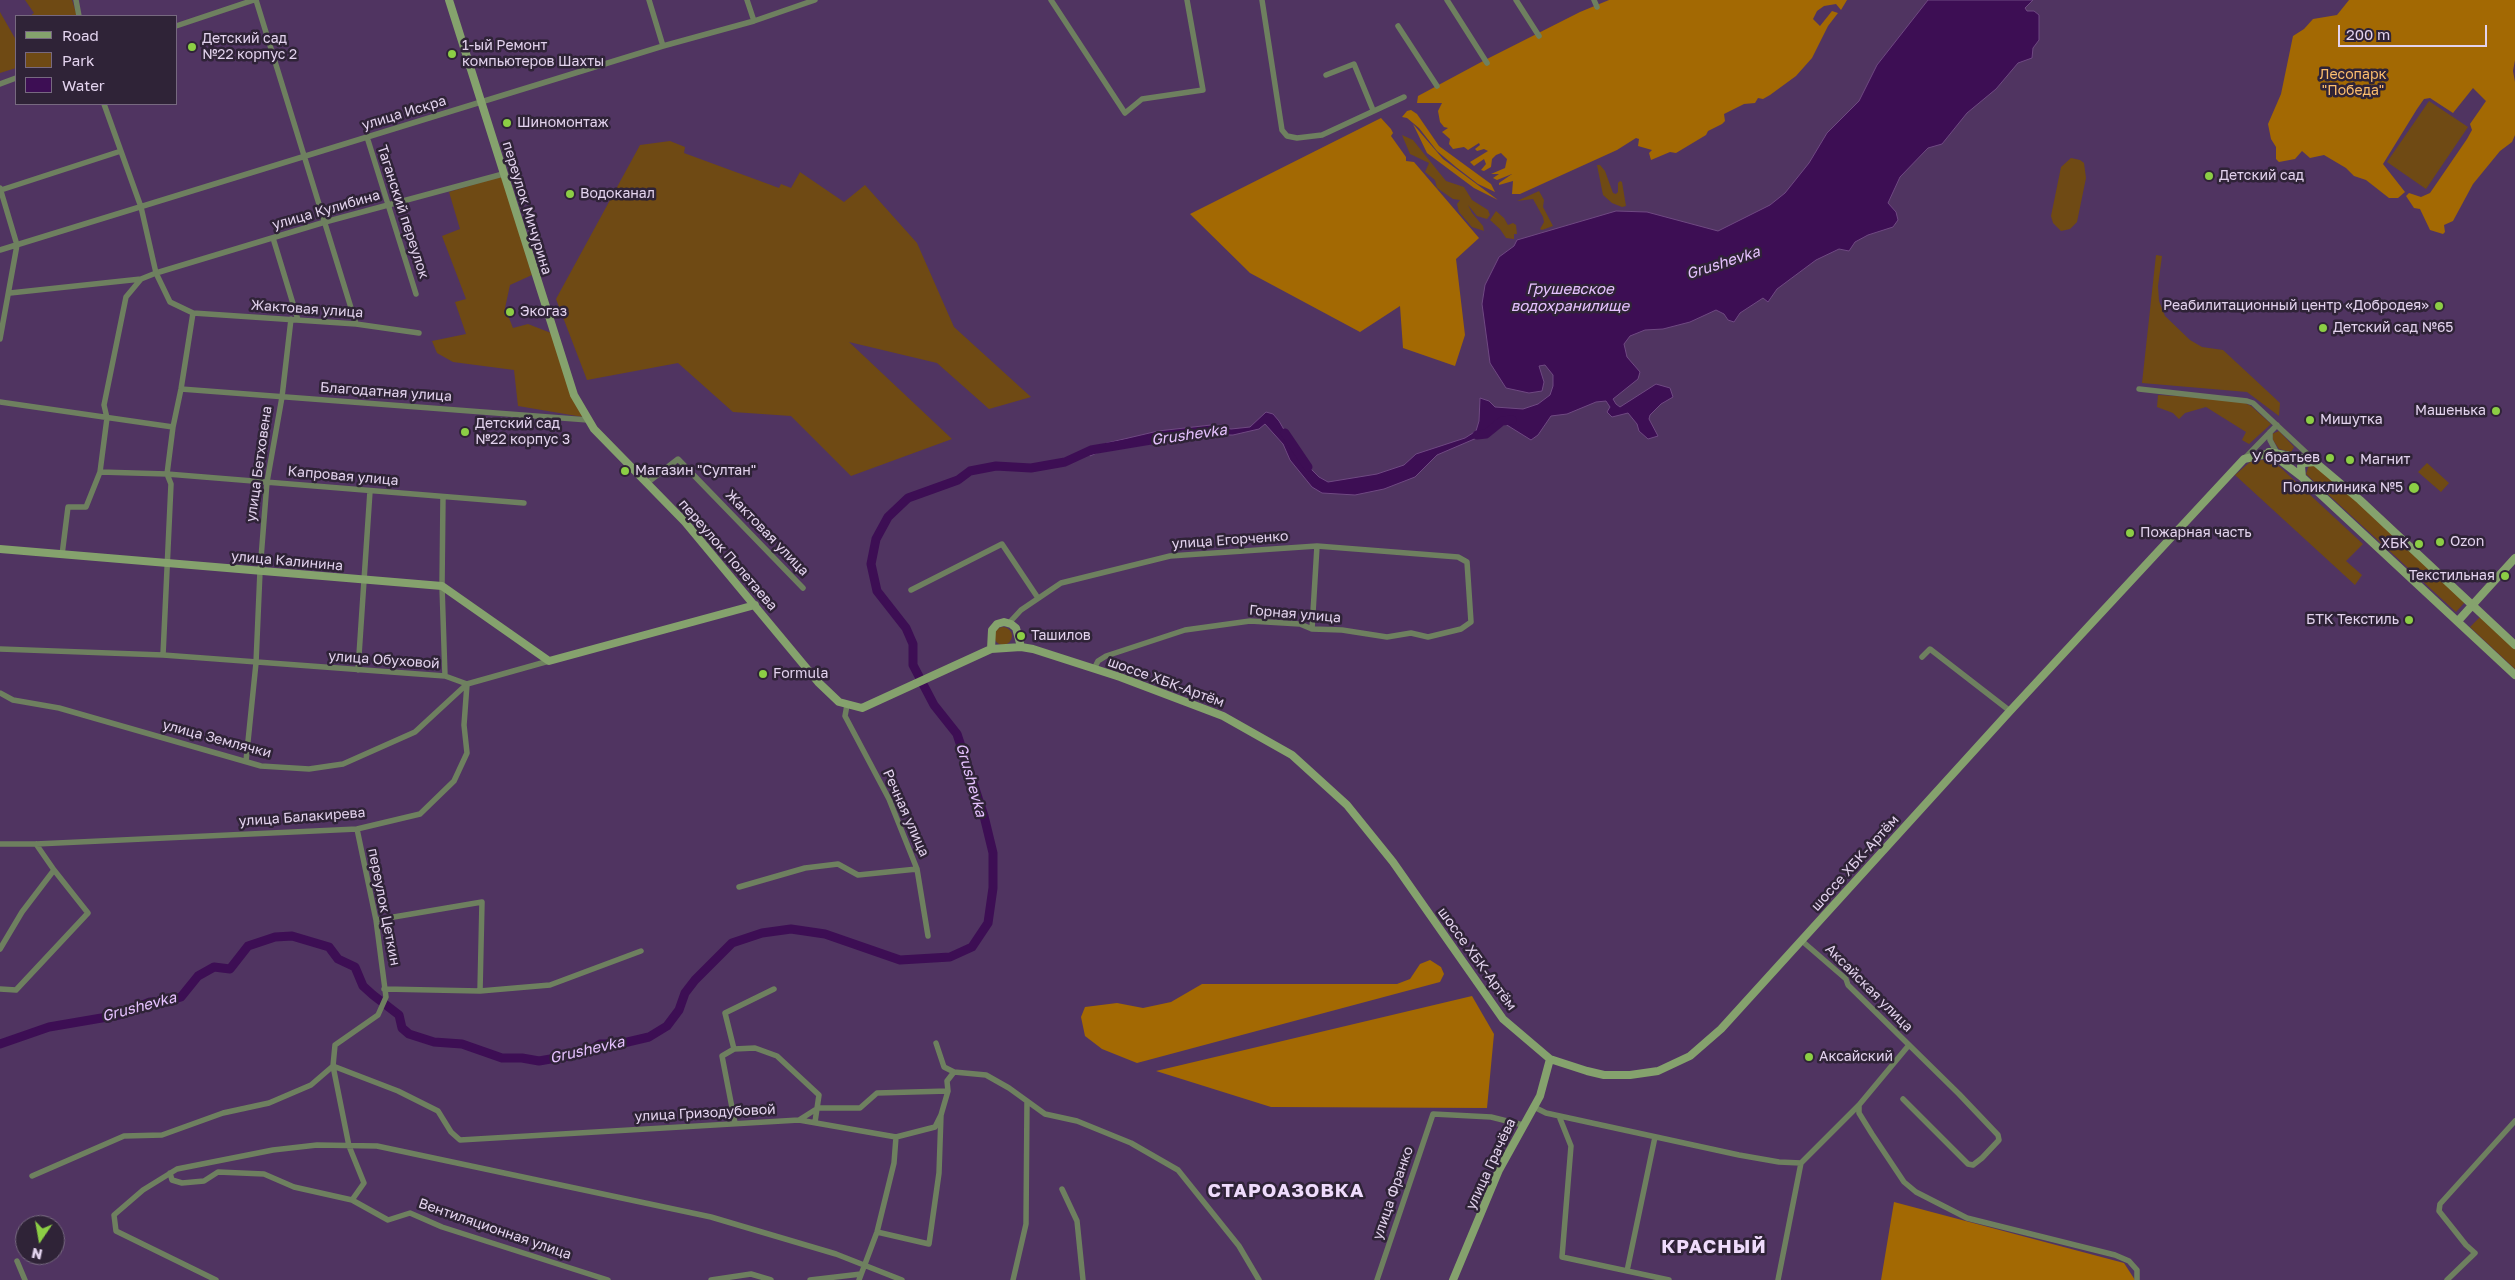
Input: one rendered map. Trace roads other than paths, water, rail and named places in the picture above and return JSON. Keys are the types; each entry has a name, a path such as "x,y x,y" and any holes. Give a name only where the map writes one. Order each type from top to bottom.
{"main road":[{"name":"переулок Мичурина","path":"449,0 574,395 588,420"},
{"name":"переулок Полетаева","path":"588,420 594,429 685,522 818,682 839,702 847,706"},
{"path":"2244,459 2276,454 2315,462 2474,604 2515,646"},
{"path":"2276,454 2458,621 2515,676"},
{"name":"шоссе ХБК-Артём","path":"847,706 862,708 871,705 991,649 1022,647 1120,677 1223,716 1292,755 1347,805 1393,862 1503,1018 1550,1059 1604,1074 1630,1075 1658,1071 1690,1056 1721,1029 2010,711 2244,459"},
{"path":"2302,477 2301,466 2304,463 2315,462"},
{"name":"улица Калинина","path":"0,550 442,586"},
{"path":"2458,621 2515,558"},
{"path":"442,586 549,661 755,605"},
{"path":"991,649 993,628 1001,623 1009,623 1017,630 1022,647"},
{"name":"улица Грачёва","path":"1453,1280 1500,1170 1523,1124 1540,1096 1550,1059"}],"street":[{"path":"76,0 79,15"},
{"path":"178,25 255,0 356,324"},
{"path":"649,0 663,46"},
{"path":"747,0 754,21"},
{"name":"улица Искра","path":"0,250 663,46 754,21 815,0"},
{"path":"1051,0 1125,113 1142,99 1203,90 1187,0"},
{"path":"1262,0 1282,130 1287,136 1297,138 1322,135 1404,97"},
{"path":"1447,0 1487,63"},
{"path":"1516,0 1540,36"},
{"path":"1594,0 1597,7"},
{"path":"1398,26 1437,86"},
{"path":"1326,75 1354,64 1373,110"},
{"path":"0,84 15,78"},
{"path":"104,105 141,207 156,273 170,302 193,313 173,427 167,474 171,484 163,656"},
{"name":"Таганский переулок","path":"366,137 416,294"},
{"path":"0,340 10,293 17,244 0,189 121,151"},
{"name":"улица Кулибина","path":"141,279 325,222 503,174"},
{"path":"273,238 294,319"},
{"path":"10,293 141,279"},
{"path":"62,555 68,507 86,507 100,472 107,418 104,405 126,297 141,279"},
{"name":"Жактовая улица","path":"193,313 356,324 418,333"},
{"name":"улица Бетховена","path":"246,762 256,663 266,482 294,319"},
{"name":"Благодатная улица","path":"181,389 588,420"},
{"path":"2139,389 2247,400 2278,425 2315,462"},
{"path":"0,402 173,427"},
{"path":"2244,459 2278,425"},
{"path":"2270,432 2270,440 2276,454"},
{"name":"Жактовая улица","path":"647,483 678,459 803,588"},
{"name":"Капровая улица","path":"100,472 167,474 524,504"},
{"path":"358,670 370,490"},
{"path":"443,497 442,586 445,676"},
{"path":"911,590 1002,544 1038,598"},
{"path":"1312,629 1317,546"},
{"name":"улица Егорченко","path":"1009,623 1021,610 1060,583 1170,556 1317,546 1458,557 1467,562 1471,622"},
{"name":"Горная улица","path":"1094,670 1098,661 1106,656 1185,630 1250,621 1300,624 1312,629 1342,630 1387,637 1411,633 1428,637 1461,629 1471,622"},
{"name":"улица Обуховой","path":"0,649 163,656 445,676 467,684"},
{"path":"1922,658 1930,649 2010,711"},
{"path":"467,684 549,661"},
{"name":"улица Землячки","path":"0,693 14,700 59,708 261,766 310,769 343,764 415,732 467,684"},
{"name":"улица Балакирева","path":"0,844 36,844 357,829 420,814 454,781 467,753 464,725 467,684"},
{"name":"Речная улица","path":"847,706 845,716 889,799 917,869 928,936"},
{"name":"переулок Цеткин","path":"333,1066 335,1045 378,1015 386,998 384,970 376,920 357,829"},
{"path":"0,989 16,990 88,913 36,844"},
{"path":"740,887 805,868 838,864 858,874 917,869"},
{"path":"0,949 22,912 54,870"},
{"path":"376,920 482,902 480,991"},
{"name":"Аксайская улица","path":"1802,941 1846,979 1848,985 1998,1135 1999,1140 1973,1165 1968,1164 1903,1099"},
{"path":"384,989 480,991 550,985 642,951"},
{"path":"734,1049 725,1012 774,989"},
{"path":"936,1043 944,1067 954,1072 986,1075 1045,1114 1077,1121 1132,1143 1178,1170 1239,1246 1259,1280"},
{"path":"1778,1280 1801,1163 1859,1105 1908,1045"},
{"path":"735,1123 722,1056 734,1049 755,1048 777,1056 819,1095 815,1122"},
{"path":"32,1176 124,1136 162,1135 223,1113 269,1103 310,1084 333,1066 349,1146 364,1183 352,1200"},
{"name":"улица Гризодубовой","path":"333,1066 398,1091 438,1111 451,1132 460,1140 799,1120 896,1138 935,1127 941,1116"},
{"path":"877,1232 929,1244 939,1172 941,1116 948,1091 948,1081 954,1072"},
{"path":"799,1120 818,1108 860,1108 877,1094 948,1091"},
{"path":"1013,1280 1026,1224 1027,1101"},
{"path":"1859,1105 1859,1113 1872,1134 1904,1182 1916,1192 1967,1218 2115,1255 2129,1261 2137,1270 2137,1280"},
{"path":"1534,1108 1559,1116 1655,1137 1779,1162 1801,1163"},
{"name":"улица Франко","path":"1377,1280 1433,1114 1491,1117 1523,1124"},
{"path":"1559,1116 1571,1146 1562,1257 1669,1280"},
{"path":"2447,1280 2475,1253 2466,1246 2439,1211 2440,1204 2515,1121"},
{"path":"1627,1271 1655,1137"},
{"path":"810,1280 860,1277 877,1232 894,1164 896,1138"},
{"path":"216,1280 116,1231 114,1215 143,1190 177,1169 273,1150 317,1145 377,1146 711,1217 736,1226 792,1240 866,1265 902,1280"},
{"name":"Вентиляционная улица","path":"170,1173 172,1180 182,1183 204,1181 218,1172 264,1174 294,1187 352,1200 388,1220 410,1213 442,1227 608,1280"},
{"path":"1062,1189 1077,1221 1083,1280"},
{"path":"19,1265 25,1280"},
{"path":"711,1280 751,1274 771,1280"}],"water":[{"name":"Грушевское водохранилище","path":"1928,0 2033,0 2025,8 2027,11 2034,11 2039,15 2039,40 2033,48 2032,58 2018,63 1996,89 1967,113 1942,144 1928,148 1900,177 1888,203 1896,212 1898,220 1893,227 1868,235 1855,242 1849,251 1839,249 1816,260 1777,289 1768,302 1763,298 1740,313 1734,322 1728,320 1724,314 1716,310 1690,322 1663,329 1645,330 1630,336 1624,344 1627,357 1640,372 1638,379 1613,399 1620,407 1656,384 1670,388 1673,397 1661,404 1650,415 1649,419 1658,436 1648,439 1639,431 1637,424 1628,413 1612,417 1607,412 1610,407 1606,401 1596,402 1567,414 1551,416 1538,435 1531,440 1502,422 1486,434 1437,455 1415,477 1384,489 1355,495 1322,493 1312,487 1290,460 1283,444 1265,424 1259,429 1233,435 1183,435 1110,447 1090,456 1091,450 1107,443 1158,431 1211,425 1231,429 1250,427 1266,412 1273,414 1279,421 1301,459 1319,477 1328,482 1377,474 1404,465 1416,454 1465,438 1476,431 1479,421 1480,398 1489,401 1495,407 1523,409 1538,404 1550,395 1553,386 1553,375 1545,365 1539,366 1544,382 1542,391 1529,393 1506,388 1490,363 1482,304 1485,285 1499,257 1514,246 1517,240 1616,211 1647,212 1718,231 1770,205 1785,193 1809,163 1827,133 1859,101 1877,65"}],"waterway":[{"name":"Grushevka","path":"1477,435 1486,434 1502,421 1512,420"},
{"name":"Grushevka","path":"1285,433 1308,467"},
{"name":"Grushevka","path":"0,1044 49,1027 119,1015 150,1002 164,1002 181,997 198,976 214,967 230,969 248,946 275,937 292,936 329,947 338,959 355,967 363,986 399,1015 402,1028 409,1034 434,1042 462,1044 502,1058 522,1058 539,1061 585,1053 600,1044 619,1044 649,1037 667,1026 679,1010 685,993 695,980 732,943 762,933 791,929 825,934 900,960 950,957 972,947 988,923 993,888 993,853 984,816 957,734 934,705 913,665 913,644 906,628 877,591 871,564 876,539 888,517 908,498 958,480 970,471 996,466 1031,468 1065,462 1091,450 1187,434"}],"place":[{"name":"Детский сад №22 корпус 2","path":"192,47"},
{"name":"1-ый Ремонт компьютеров Шахты","path":"452,54"},
{"name":"Шиномонтаж","path":"507,123"},
{"name":"Детский сад","path":"2209,176"},
{"name":"Водоканал","path":"570,194"},
{"name":"Реабилитационный центр «Добродея»","path":"2439,306"},
{"name":"Экогаз","path":"510,312"},
{"name":"Детский сад №65","path":"2323,328"},
{"name":"Машенька","path":"2496,411"},
{"name":"Мишутка","path":"2310,420"},
{"name":"Детский сад №22 корпус 3","path":"465,432"},
{"name":"У братьев","path":"2330,458"},
{"name":"Магнит","path":"2350,460"},
{"name":"Магазин \"Султан\"","path":"625,471"},
{"name":"Поликлиника №5","path":"2414,488"},
{"name":"Пожарная часть","path":"2130,533"},
{"name":"Ozon","path":"2440,542"},
{"name":"ХБК","path":"2419,544"},
{"name":"Текстильная","path":"2505,576"},
{"name":"БТК Текстиль","path":"2409,620"},
{"name":"Ташилов","path":"1021,636"},
{"name":"Formula","path":"763,674"},
{"name":"Аксайский","path":"1809,1057"}],"district":[{"name":"СТАРОАЗОВКА","path":"1286,1191"},
{"name":"КРАСНЫЙ","path":"1714,1247"}],"park label":[{"name":"Лесопарк \"Победа\"","path":"2353,84"}]}
